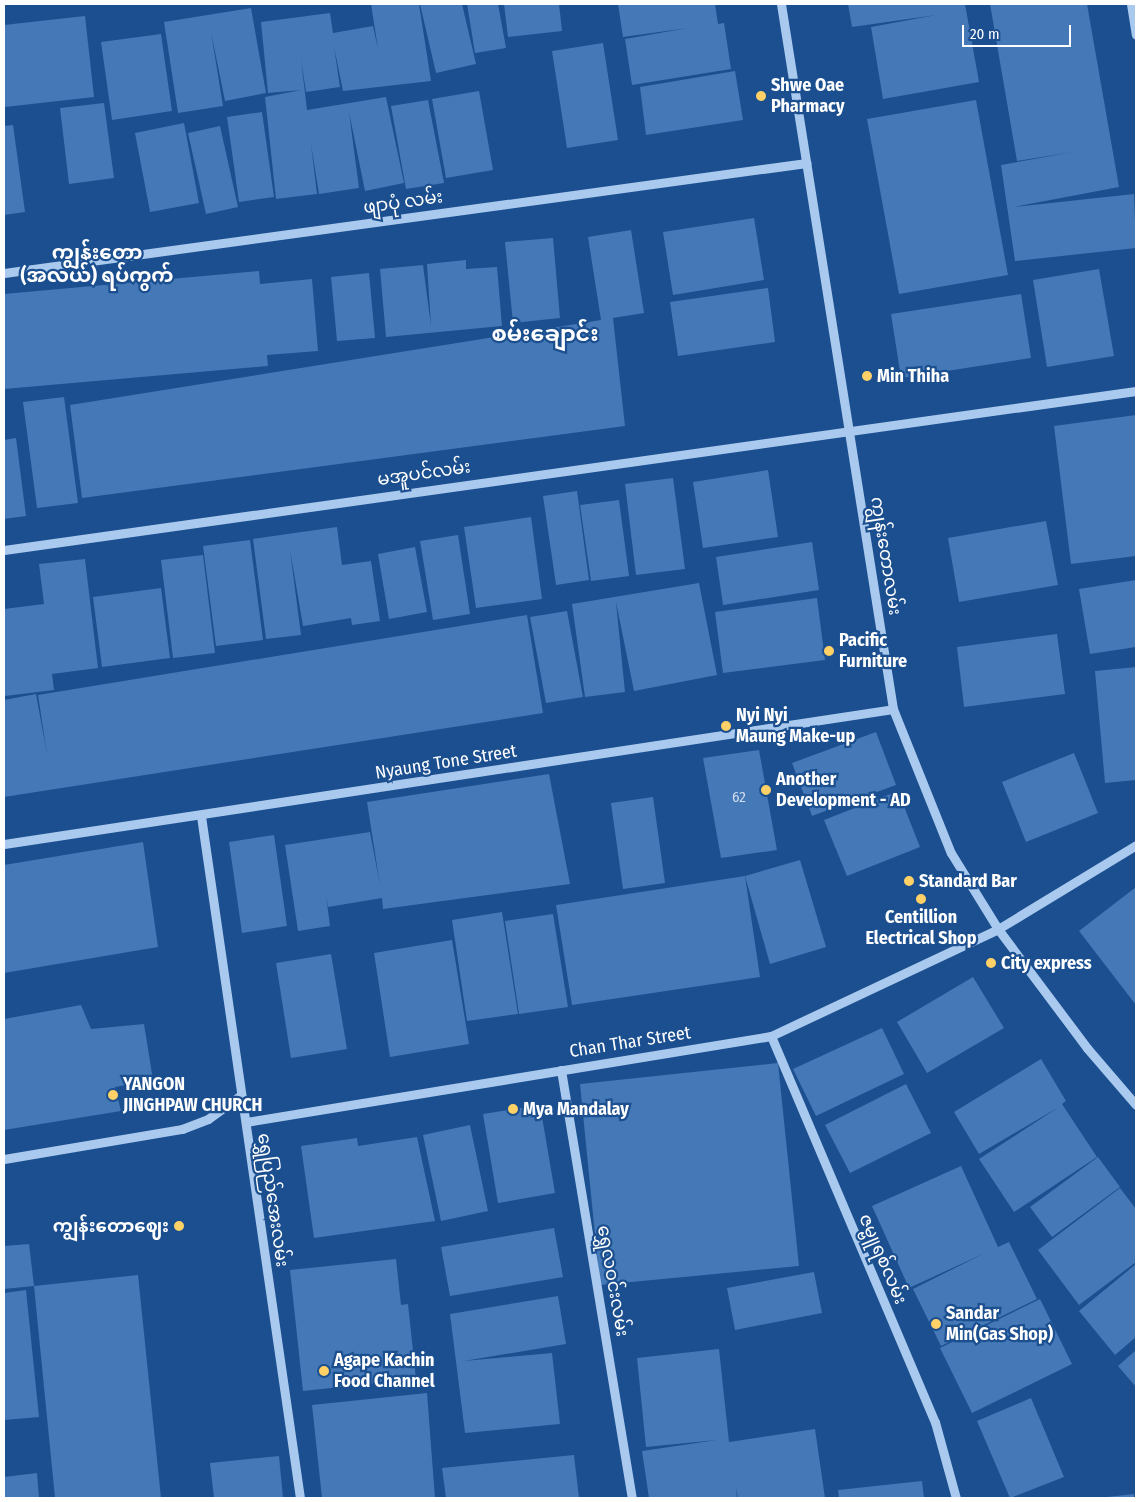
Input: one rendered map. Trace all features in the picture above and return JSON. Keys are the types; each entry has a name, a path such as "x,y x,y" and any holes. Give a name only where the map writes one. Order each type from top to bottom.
{"street":[{"name":"ကျွန်းတောလမ်း","path":"781,4 850,428 893,709 951,853 998,929 1087,1048 1136,1105"},
{"path":"1131,4 1136,35"},
{"name":"ဖျာပုံ လမ်း","path":"4,274 806,163"},
{"name":"မအူပင်လမ်း","path":"4,550 850,428 1136,391"},
{"name":"Nyaung Tone Street","path":"4,844 202,816 893,709"},
{"name":"ရွှေပြည်အေးလမ်း","path":"202,816 300,1498"},
{"name":"Chan Thar Street","path":"246,1122 771,1036 998,929 1136,845"},
{"name":"ဇမ္ဗူရစ်လမ်း","path":"771,1036 935,1422 956,1498"},
{"name":"ရွှေလဝင်းလမ်း","path":"561,1070 632,1498"},
{"path":"4,1159 182,1129 208,1120 241,1095"}],"building":[{"path":"371,4 419,4 431,81 343,91 334,47 340,87 306,92 301,59 307,110 386,97 404,183 365,191 349,112 359,188 319,194 311,144 317,194 276,199 265,97 301,90 268,93 261,22 330,13 333,33 373,26 378,49"},
{"path":"420,4 462,4 476,64 436,73"},
{"path":"467,4 498,4 506,48 475,53"},
{"path":"504,4 559,4 562,31 508,37"},
{"path":"618,4 715,4 718,24 724,23 731,69 632,85 625,39 688,28 623,37"},
{"path":"848,4 965,4 979,82 883,99 871,27 936,15 852,27"},
{"path":"990,4 1087,4 1119,187 1014,207 1134,194 1136,248 1015,261 1001,165 1073,152 1017,161"},
{"path":"251,8 266,93 225,101 211,32 223,106 178,113 164,22"},
{"path":"85,16 94,97 5,107 4,25"},
{"path":"161,34 172,111 112,120 101,42"},
{"path":"603,43 618,140 567,148 552,51"},
{"path":"735,71 743,120 646,135 640,87"},
{"path":"479,91 493,170 446,178 432,99"},
{"path":"428,100 444,183 406,189 391,106"},
{"path":"976,100 1008,275 899,294 867,119"},
{"path":"104,103 114,178 69,184 60,108"},
{"path":"262,112 274,197 239,202 227,117"},
{"path":"184,123 199,203 150,212 135,133"},
{"path":"13,125 25,212 4,215 4,126"},
{"path":"220,126 238,207 206,214 188,133"},
{"path":"754,218 764,280 673,295 663,232"},
{"path":"631,230 644,313 613,318 625,426 82,498 70,405 601,320 588,237"},
{"path":"553,238 560,318 513,323 505,242"},
{"path":"466,260 466,269 497,267 502,326 386,337 380,269 423,265 431,326 427,264"},
{"path":"1099,269 1114,356 1047,367 1033,280"},
{"path":"259,271 260,284 312,279 318,351 267,355 268,366 4,389 4,294"},
{"path":"369,273 375,338 337,341 331,277"},
{"path":"768,288 775,342 678,356 670,302"},
{"path":"1021,294 1031,358 901,378 891,314"},
{"path":"64,397 78,503 37,508 23,402"},
{"path":"1136,415 1136,556 1071,564 1054,426"},
{"path":"16,438 26,516 4,519 4,440"},
{"path":"768,470 778,537 703,548 693,482"},
{"path":"673,478 685,569 636,575 625,484"},
{"path":"577,491 589,580 556,585 543,496"},
{"path":"619,500 629,576 591,581 580,505"},
{"path":"531,517 542,599 476,608 464,527"},
{"path":"1046,521 1058,585 959,602 948,538"},
{"path":"337,527 342,565 371,561 380,621 352,625 351,618 303,626 290,550 301,635 266,639 253,539"},
{"path":"458,535 470,614 433,620 420,541"},
{"path":"250,540 263,640 216,646 203,546"},
{"path":"812,542 819,590 723,605 716,557"},
{"path":"415,547 427,612 389,619 378,554"},
{"path":"203,555 215,653 173,658 161,560"},
{"path":"85,559 98,668 52,674 54,690 5,696 4,609 44,604 39,564"},
{"path":"1136,580 1136,647 1090,654 1079,589"},
{"path":"699,583 717,675 634,691 616,602 625,692 585,697 572,604"},
{"path":"161,588 170,658 102,667 93,597"},
{"path":"817,598 825,660 723,673 715,612"},
{"path":"567,611 583,697 546,703 530,617"},
{"path":"527,615 543,713 4,797 4,700 36,694 47,754 38,695"},
{"path":"1057,634 1065,694 964,707 957,647"},
{"path":"1136,667 1136,780 1105,783 1095,671"},
{"path":"876,732 896,785 812,816 792,763"},
{"path":"759,750 777,850 721,858 703,758"},
{"path":"1074,753 1098,813 1026,842 1002,782"},
{"path":"549,774 570,884 383,909 382,898 328,907 326,895 330,926 298,931 285,845 370,832 380,885 367,802"},
{"path":"898,791 920,847 847,876 824,820"},
{"path":"653,797 665,883 623,889 611,803"},
{"path":"274,835 287,926 242,933 229,842"},
{"path":"143,842 158,947 4,973 4,865"},
{"path":"800,860 826,947 770,964 745,876"},
{"path":"745,876 760,977 572,1005 556,905"},
{"path":"1136,887 1136,1005 1079,931"},
{"path":"502,912 518,1014 467,1021 452,920"},
{"path":"553,914 568,1007 519,1014 505,921"},
{"path":"452,940 469,1044 390,1057 374,953"},
{"path":"331,954 347,1049 291,1058 276,963"},
{"path":"973,977 1004,1028 927,1073 897,1022"},
{"path":"81,1005 91,1029 144,1024 153,1080 115,1087 121,1111 4,1130 4,1019"},
{"path":"882,1028 904,1074 816,1116 793,1069"},
{"path":"1041,1059 1066,1101 1062,1104 1097,1157 1014,1212 979,1159 1059,1107 979,1154 954,1112"},
{"path":"778,1063 799,1266 600,1285 580,1084"},
{"path":"906,1084 931,1133 850,1173 825,1125"},
{"path":"540,1105 555,1193 498,1203 483,1114"},
{"path":"470,1125 488,1211 441,1221 423,1135"},
{"path":"417,1137 435,1221 314,1238 301,1146 357,1138 358,1146"},
{"path":"1098,1157 1120,1187 1052,1237 1030,1207"},
{"path":"961,1166 998,1247 1009,1242 1037,1299 941,1346 913,1289 985,1253 909,1288 872,1206"},
{"path":"1120,1188 1136,1209 1136,1262 1079,1305 1038,1250"},
{"path":"554,1228 563,1277 450,1296 441,1247"},
{"path":"29,1244 34,1286 4,1289 4,1246"},
{"path":"396,1259 401,1305 408,1304 416,1379 303,1391 290,1270"},
{"path":"1136,1264 1136,1337 1115,1355 1079,1311"},
{"path":"814,1272 822,1313 735,1330 727,1288"},
{"path":"138,1275 161,1498 55,1498 34,1286"},
{"path":"26,1290 39,1417 4,1420 4,1293"},
{"path":"558,1296 566,1344 464,1361 552,1353 560,1424 465,1433 450,1314"},
{"path":"1040,1299 1072,1364 972,1413 940,1348"},
{"path":"719,1349 729,1442 815,1429 825,1498 738,1498 736,1488 737,1498 649,1498 642,1451 717,1440 646,1447 637,1358"},
{"path":"1136,1350 1136,1387 1118,1366"},
{"path":"427,1393 435,1498 322,1498 312,1405"},
{"path":"1031,1398 1064,1477 1010,1498 977,1421"},
{"path":"574,1455 579,1498 446,1498 442,1468"},
{"path":"279,1456 283,1498 214,1498 210,1463"},
{"path":"37,1473 39,1498 4,1498 4,1477"},
{"path":"922,1481 924,1498 839,1498 838,1490"},
{"path":"1134,1494 1134,1498 1107,1498 1107,1497"}],"place":[{"name":"Shwe Oae Pharmacy","path":"761,96"},
{"name":"Min Thiha","path":"867,376"},
{"name":"Pacific Furniture","path":"829,651"},
{"name":"Nyi Nyi Maung Make-up","path":"726,726"},
{"name":"Another Development - AD","path":"766,790"},
{"name":"Standard Bar","path":"909,881"},
{"name":"Centillion Electrical Shop","path":"921,899"},
{"name":"City express","path":"991,963"},
{"name":"YANGON JINGHPAW CHURCH","path":"113,1095"},
{"name":"Mya Mandalay","path":"513,1109"},
{"name":"ကျွန်းတောဈေး","path":"179,1226"},
{"name":"Sandar Min(Gas Shop)","path":"936,1324"},
{"name":"Agape Kachin Food Channel","path":"324,1371"}],"district":[{"name":"ကျွန်းတော (အလယ်) ရပ်ကွက်","path":"97,264"},
{"name":"စမ်းချောင်း","path":"545,334"}]}
